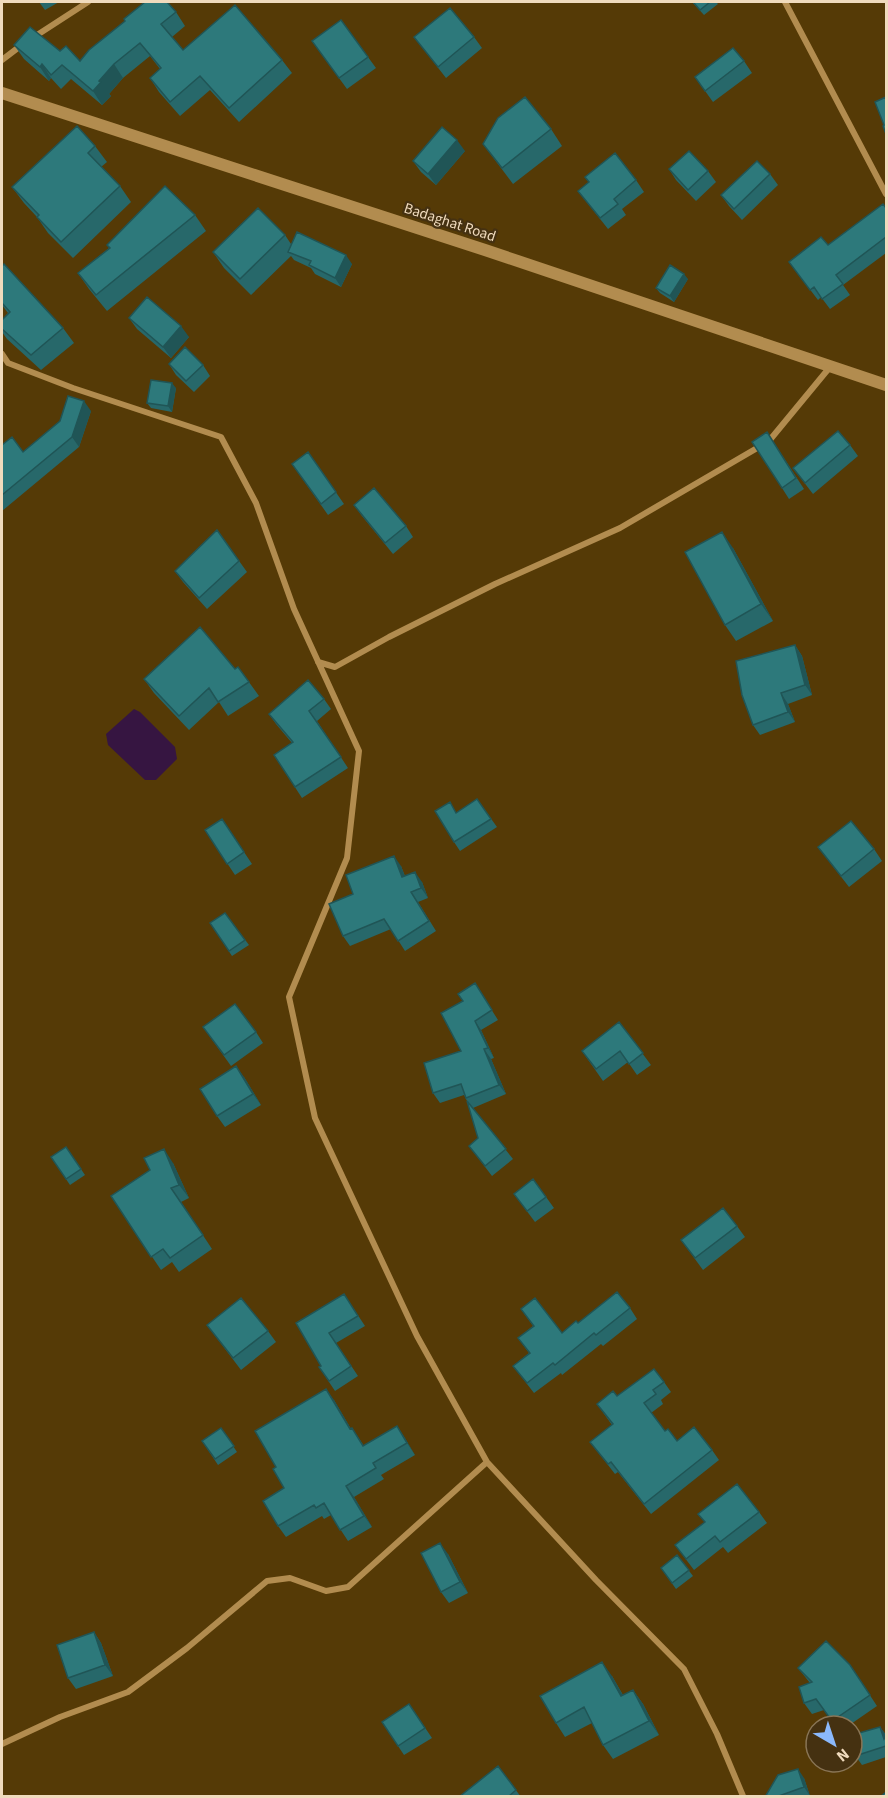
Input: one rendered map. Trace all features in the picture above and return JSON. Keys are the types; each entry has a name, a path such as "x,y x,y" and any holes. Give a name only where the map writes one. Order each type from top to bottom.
{"main road":[{"name":"Badaghat Road","path":"2,93 485,250 886,386"}],"street":[{"path":"2,60 88,2"},
{"path":"785,2 886,194"},
{"path":"2,354 8,363 73,388 221,437 256,503 294,609 359,751 347,858 289,997 315,1118 417,1336 487,1462 596,1580 684,1669 717,1734 743,1797"},
{"path":"318,662 335,667 495,584 620,528 769,441 830,366"},
{"path":"2,1744 60,1717 128,1692 186,1648 267,1581 290,1578 326,1591 348,1587 487,1462"}],"shaded area":[{"path":"134,709 140,712 175,747 177,759 156,780 145,780 108,745 106,734"}],"building":[{"path":"145,2 167,2 176,12 161,24 183,50 235,5 282,60 229,108 200,76 170,102 150,78 161,68 140,43 114,64 93,91 62,65 51,75 42,64 40,67 14,45 30,27 60,51 66,46 80,61 89,50"},
{"path":"693,2 710,2 700,10"},
{"path":"450,8 474,37 438,67 414,37"},
{"path":"341,20 368,57 339,78 312,41"},
{"path":"733,48 744,61 705,91 695,77"},
{"path":"525,97 551,129 502,168 483,144 498,118"},
{"path":"886,97 886,134 875,102"},
{"path":"77,126 95,146 88,153 120,186 61,242 12,187"},
{"path":"442,127 457,140 428,174 413,161"},
{"path":"689,151 708,171 688,190 669,169"},
{"path":"615,153 636,180 614,199 618,204 600,218 578,191 589,182 585,177"},
{"path":"757,161 770,174 734,209 721,195"},
{"path":"165,186 195,215 96,295 78,273 110,248 107,245"},
{"path":"883,204 886,208 886,237 836,275 843,284 822,299 814,287 810,290 789,262 821,237 828,245"},
{"path":"258,208 285,235 240,279 213,252"},
{"path":"297,232 346,255 335,278 309,265 311,261 288,252"},
{"path":"4,264 63,328 31,355 2,329 2,320 10,312 2,303 2,266"},
{"path":"670,265 684,274 670,296 656,288"},
{"path":"147,297 181,326 163,347 129,318"},
{"path":"185,347 203,365 186,381 169,364"},
{"path":"151,380 172,383 168,406 147,403"},
{"path":"68,396 84,401 72,437 2,495 2,445 12,437 23,452 60,421"},
{"path":"838,431 850,445 805,483 793,468"},
{"path":"767,432 796,478 782,488 752,442"},
{"path":"308,452 336,492 321,504 292,464"},
{"path":"374,488 406,526 385,543 354,505"},
{"path":"217,530 239,561 199,598 175,571"},
{"path":"722,532 761,604 725,625 685,552"},
{"path":"200,627 235,669 238,667 249,682 218,702 209,688 179,716 144,679"},
{"path":"795,645 805,685 781,693 788,712 753,725 742,695 736,661"},
{"path":"308,680 324,699 309,711 341,757 295,787 274,755 293,742 269,714"},
{"path":"477,799 491,819 454,842 435,811 450,802 456,813"},
{"path":"222,819 244,852 227,864 205,830"},
{"path":"851,821 874,849 841,876 818,847"},
{"path":"394,856 402,877 415,872 421,888 411,892 429,921 398,941 384,919 343,936 329,904 353,894 346,875"},
{"path":"225,913 245,940 229,951 210,923"},
{"path":"475,983 492,1010 475,1021 488,1048 484,1049 499,1085 466,1098 461,1084 433,1093 424,1063 461,1051 441,1013 463,1001 458,994"},
{"path":"235,1004 256,1032 224,1055 203,1027"},
{"path":"619,1022 643,1053 629,1064 620,1051 596,1069 582,1051"},
{"path":"236,1066 253,1094 217,1116 200,1089"},
{"path":"467,1101 506,1149 485,1166 469,1146 478,1138"},
{"path":"66,1147 81,1169 66,1179 51,1157"},
{"path":"164,1149 179,1185 171,1188 203,1235 170,1258 163,1249 151,1257 111,1196 150,1170 144,1158"},
{"path":"533,1179 546,1197 527,1211 514,1194"},
{"path":"723,1208 737,1226 695,1258 681,1240"},
{"path":"617,1292 630,1308 596,1335 594,1333 555,1365 553,1363 527,1383 513,1366 530,1353 518,1338 534,1326 521,1309 535,1298 562,1333"},
{"path":"344,1294 358,1316 329,1333 351,1366 329,1381 296,1323"},
{"path":"241,1298 268,1331 233,1358 207,1325"},
{"path":"654,1369 664,1382 653,1390 656,1394 644,1403 665,1431 668,1429 677,1441 694,1427 712,1450 644,1504 611,1462 608,1464 590,1442 613,1424 597,1404 613,1391 617,1396"},
{"path":"326,1389 363,1446 397,1426 407,1443 373,1463 376,1468 346,1486 364,1516 340,1530 324,1503 316,1508 314,1505 278,1526 263,1501 284,1488 273,1469 276,1467 255,1431"},
{"path":"221,1428 234,1446 215,1459 202,1441"},
{"path":"737,1484 759,1512 720,1542 715,1536 686,1559 675,1545 705,1522 698,1514"},
{"path":"440,1543 460,1582 441,1592 421,1553"},
{"path":"677,1555 689,1570 672,1583 661,1568"},
{"path":"94,1632 105,1665 68,1678 57,1645"},
{"path":"826,1641 850,1665 870,1695 842,1714 827,1714 816,1699 804,1703 799,1687 812,1682 798,1668"},
{"path":"602,1662 621,1696 633,1690 649,1721 603,1745 584,1707 556,1723 540,1696"},
{"path":"409,1704 425,1728 398,1746 382,1722"},
{"path":"880,1727 884,1739 886,1736 886,1746 864,1753 864,1732"},
{"path":"498,1766 516,1790 508,1797 459,1797"},
{"path":"798,1769 804,1787 776,1797 765,1797 778,1775"}]}
